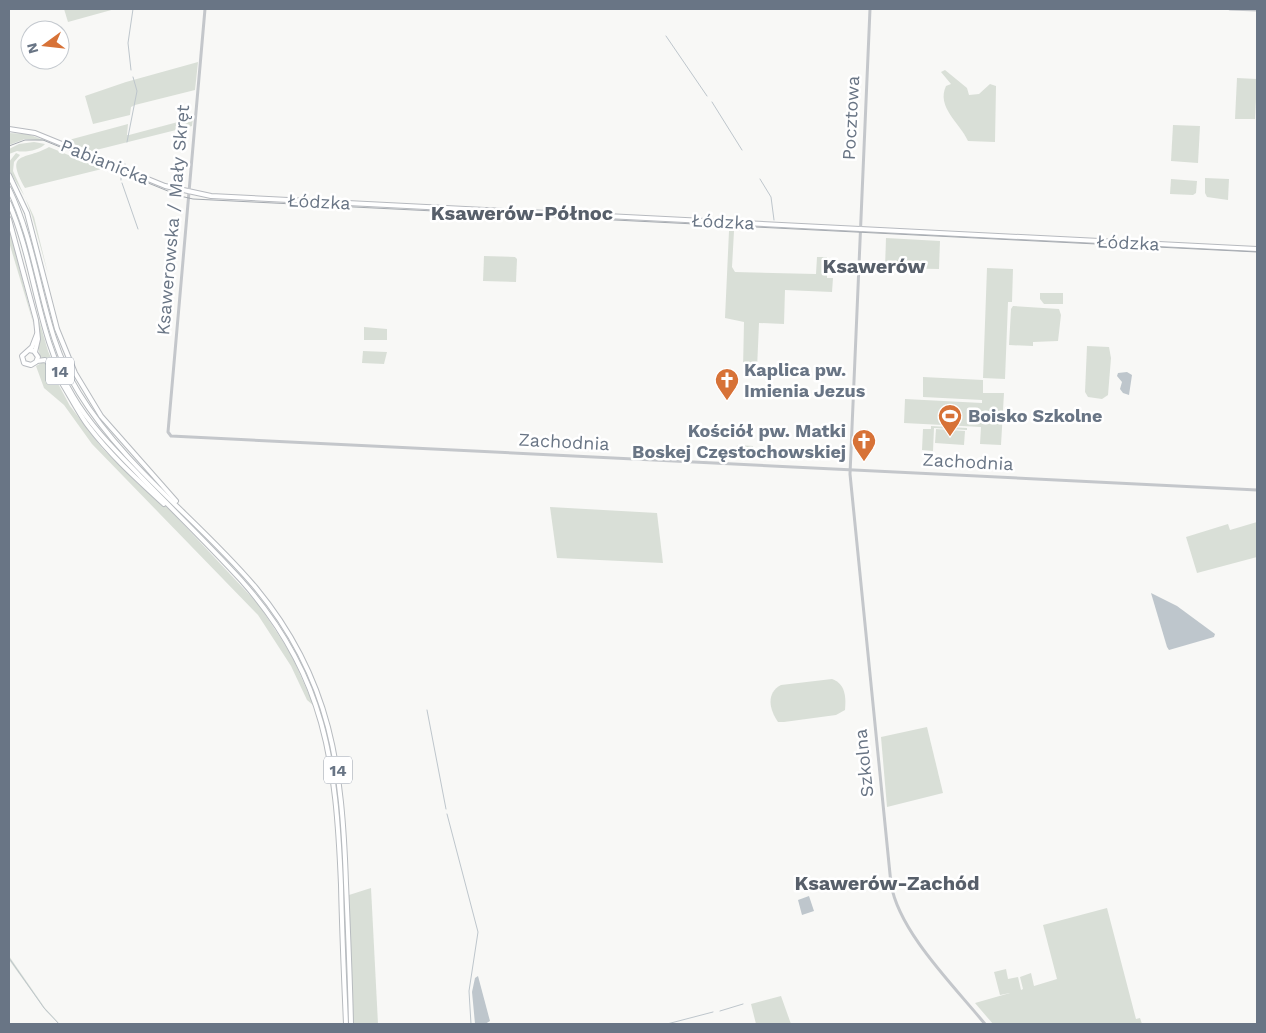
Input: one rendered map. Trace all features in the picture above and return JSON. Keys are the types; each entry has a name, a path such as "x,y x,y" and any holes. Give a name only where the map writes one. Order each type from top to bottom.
{"main road":[{"name":"Pabianicka","path":"9,131 22,130 35,133 165,186 190,192"},
{"path":"9,175 27,213 54,320 75,373 101,416 159,480 179,508"},
{"name":"14","path":"9,189 29,240 53,337 76,390 112,439 241,571 268,604 298,650 323,708 336,754 342,794 351,1024"},
{"name":"Łódzka","path":"190,192 245,198 1257,249"},
{"name":"14","path":"9,203 22,237 52,353 71,394 107,443 243,582 275,623 300,666 318,710 331,756 337,802 346,1024"},
{"path":"9,219 22,261 38,332 35,352 37,361"},
{"path":"38,332 28,350 23,354 24,363 31,365 43,360 51,365 78,413 100,441 131,474 165,505 171,507"},
{"path":"28,350 35,352"}],"street":[{"name":"Ksawerowska / Mały Skręt","path":"169,434 205,9"},
{"name":"Pocztowa","path":"850,470 870,9"},
{"path":"1230,9 1257,10"},
{"name":"Zachodnia","path":"169,434 1257,490"},
{"name":"Szkolna","path":"850,470 892,890 898,908 912,933 984,1024"}],"shaded area":[{"path":"64,9 115,9 70,21 67,20"},
{"path":"198,62 195,90 135,105 131,107 130,115 93,124 85,96 126,82"},
{"path":"945,70 967,88 969,95 979,94 990,84 996,86 995,142 968,141 946,108 944,94 946,86 951,84 941,72"},
{"path":"1237,78 1257,79 1255,119 1235,119"},
{"path":"193,118 192,126 92,151 65,141 128,124 127,135 129,135"},
{"path":"1173,125 1200,126 1198,163 1171,161"},
{"path":"9,133 28,134 46,141 25,139 9,145"},
{"path":"34,142 45,144 40,148 9,154 9,149 19,144"},
{"path":"49,147 102,169 25,188 19,176 17,162 20,158"},
{"path":"16,153 20,155 14,162 13,171 24,196 9,170 9,162"},
{"path":"1205,178 1229,179 1228,200 1207,197 1205,193"},
{"path":"1171,179 1197,181 1196,193 1193,195 1170,194"},
{"path":"26,198 34,217 48,274 32,216"},
{"path":"9,227 35,329 9,242"},
{"path":"729,231 734,231 732,267 735,272 816,274 817,257 827,257 827,278 833,278 832,292 785,290 784,324 759,323 757,369 743,369 744,322 725,318"},
{"path":"886,238 940,241 939,269 885,268"},
{"path":"484,256 515,257 517,259 516,282 483,281"},
{"path":"987,268 1013,269 1012,302 1008,302 1005,379 983,378"},
{"path":"1040,293 1063,293 1063,304 1044,304 1040,299"},
{"path":"1013,306 1059,309 1061,315 1058,341 1033,342 1033,346 1009,345 1011,309"},
{"path":"37,313 48,351 59,377 47,360 40,357"},
{"path":"364,327 387,329 387,340 364,340"},
{"path":"1087,346 1109,347 1111,358 1108,395 1102,399 1088,397 1085,392"},
{"path":"363,351 387,352 384,364 362,363"},
{"path":"43,362 48,365 70,406 102,448 138,484 169,509 259,605 291,654 314,706 307,700 291,666 258,615 92,444 64,405 44,388 36,366"},
{"path":"1127,372 1132,375 1129,395 1123,393 1120,389 1122,382 1117,376 1118,373"},
{"path":"923,377 983,380 983,393 1004,393 1001,445 980,444 981,427 904,423 905,399 982,403 982,400 923,397"},
{"path":"931,426 967,428 967,430 934,428 933,451 922,450 923,429 931,429"},
{"name":"Boisko Szkolne","path":"936,429 965,431 964,445 935,443"},
{"path":"737,445 753,446 752,458 736,459"},
{"path":"550,507 657,513 663,563 557,558"},
{"path":"1257,522 1257,557 1197,573 1186,537 1228,524 1230,530"},
{"path":"1151,593 1177,606 1215,634 1214,637 1169,650"},
{"path":"832,679 837,681 843,688 845,710 836,715 778,722 770,702 776,688 781,685"},
{"path":"927,727 943,793 887,807 881,737"},
{"path":"340,823 342,824 350,1024 347,1024"},
{"path":"371,888 378,1024 353,1024 349,895"},
{"path":"809,896 814,911 802,915 798,900"},
{"path":"1107,908 1136,1019 1140,1018 1142,1024 993,1024 975,1003 1010,993 1000,995 994,972 1006,969 1008,979 1018,977 1021,990 1023,989 1020,977 1031,973 1034,986 1057,979 1043,925"},
{"path":"9,956 45,1008 60,1024 46,1011 9,960"},
{"path":"478,976 490,1021 485,1024 475,1024 472,992 475,978"},
{"path":"781,996 791,1024 756,1024 751,1004"}],"waterway":[{"path":"131,70 128,43 133,9"},
{"path":"666,36 707,96"},
{"path":"127,142 137,91 133,77"},
{"path":"712,102 742,150"},
{"path":"760,179 771,197 774,220"},
{"path":"122,183 138,229"},
{"path":"427,710 446,809"},
{"path":"447,814 478,932 469,991 471,1024"},
{"path":"9,958 44,1008 59,1024"},
{"path":"720,1011 743,1004"},
{"path":"667,1024 713,1012"}],"tram line":[{"path":"9,146 25,140 43,140 180,196 193,199 1257,252"}],"place":[{"name":"Kaplica pw. Imienia Jezus","path":"727,401"},
{"name":"Boisko Szkolne","path":"950,437"},
{"name":"Kościół pw. Matki Boskej Częstochowskiej","path":"864,462"}],"district":[{"name":"Ksawerów-Północ","path":"522,213"},
{"name":"Ksawerów","path":"874,266"},
{"name":"Ksawerów-Zachód","path":"887,883"}]}
